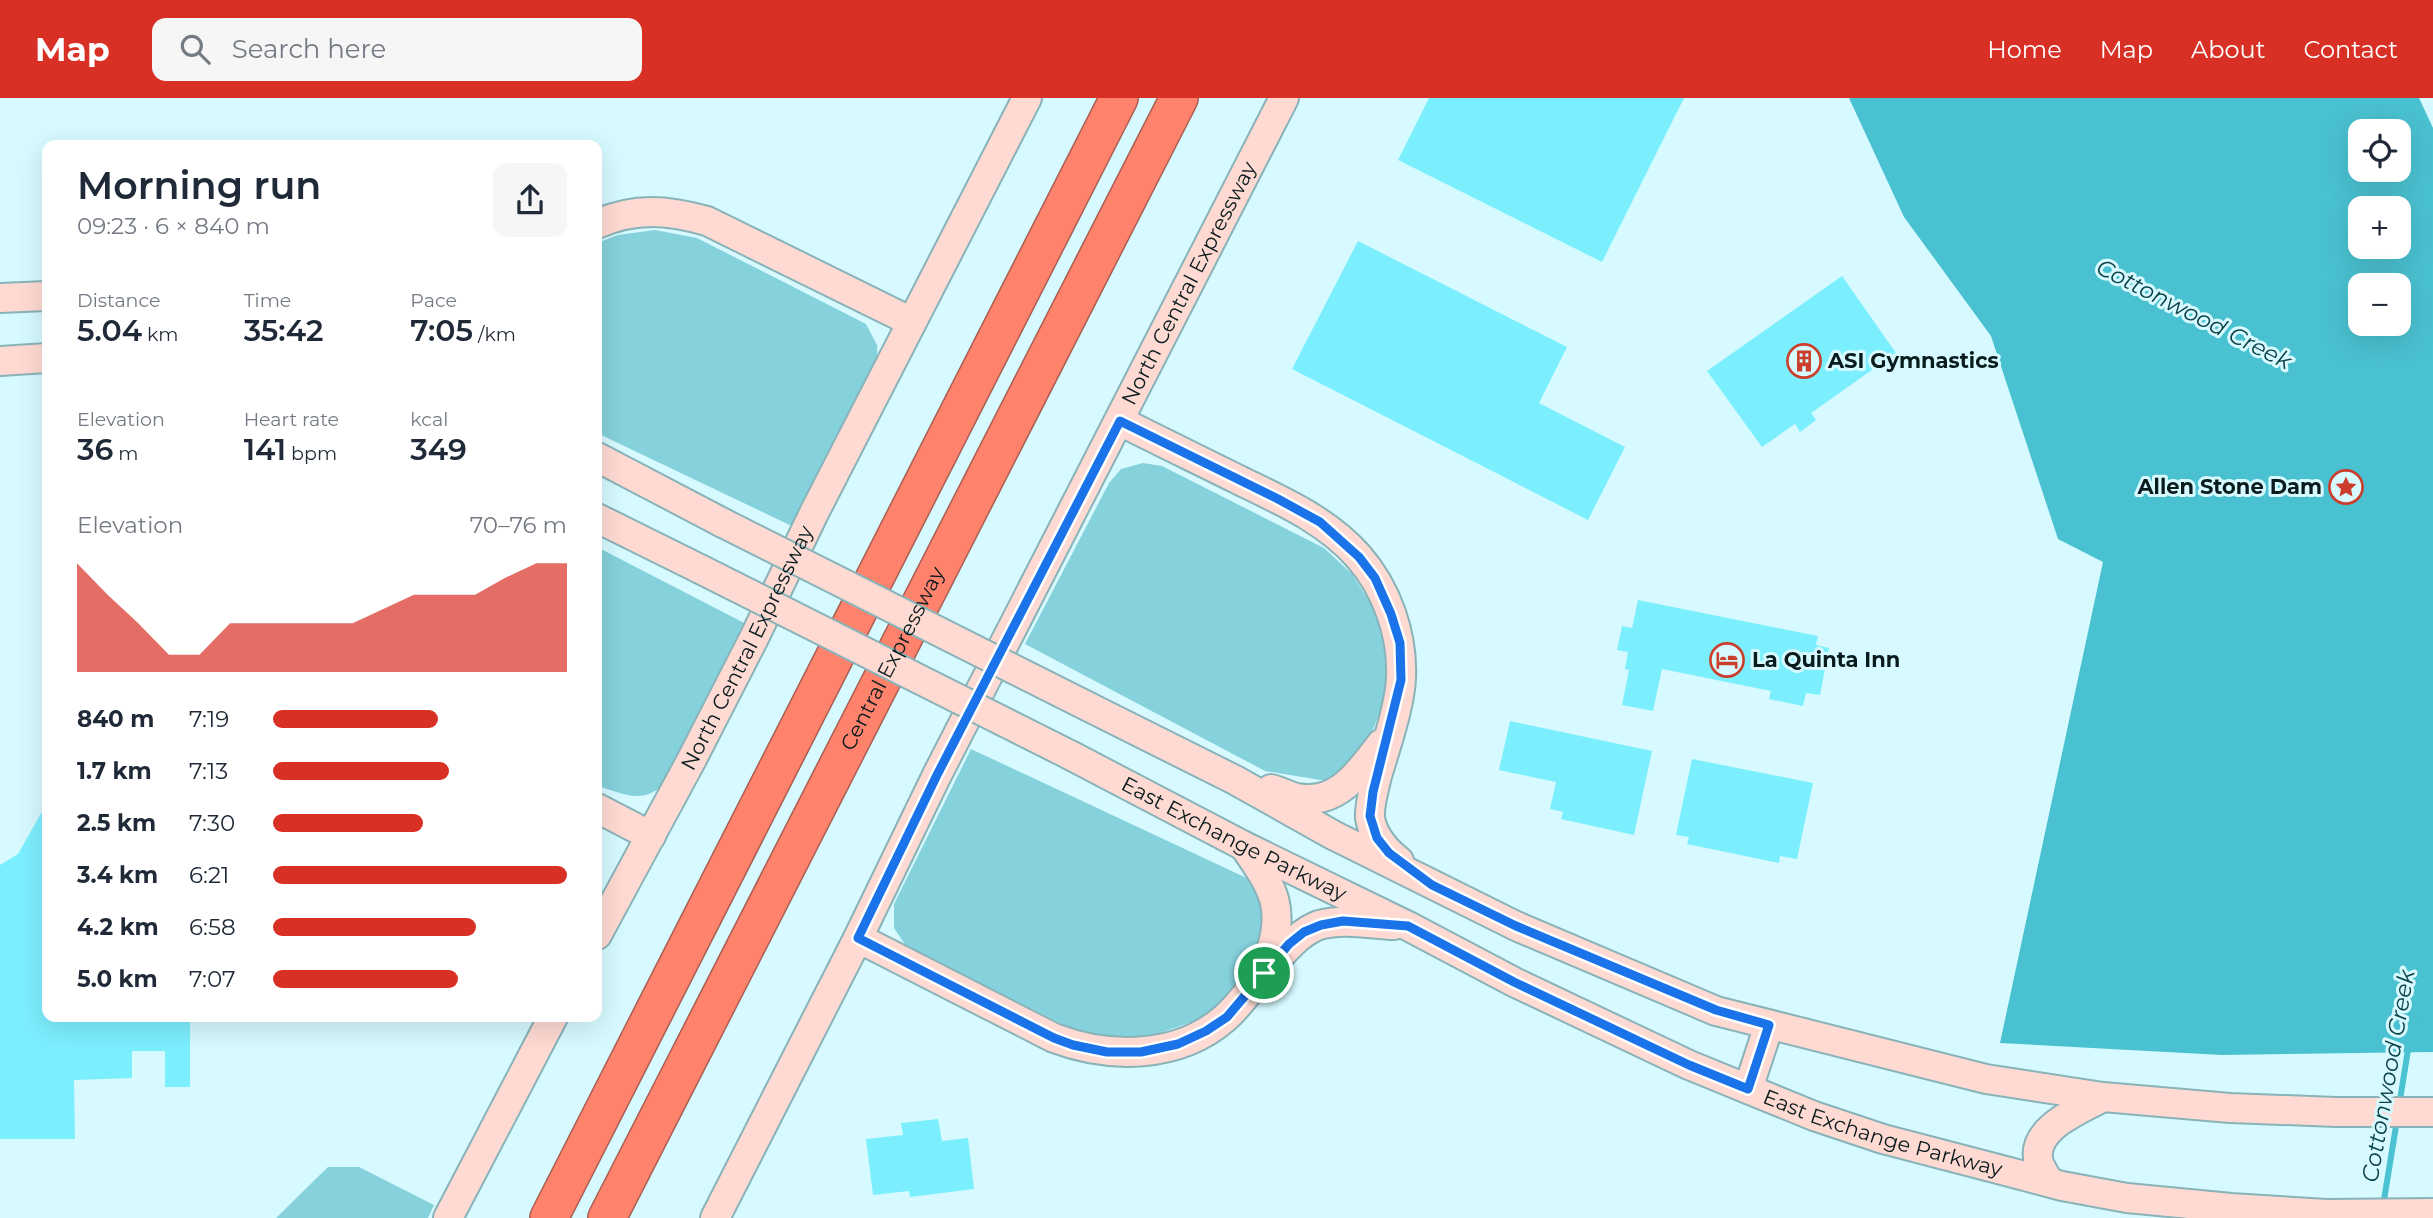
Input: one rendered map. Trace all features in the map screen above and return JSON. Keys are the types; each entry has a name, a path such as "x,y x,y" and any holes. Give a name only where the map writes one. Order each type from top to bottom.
{"highway":[{"path":"1069,197 1093,98"},
{"path":"549,1218 1119,98"},
{"name":"Central Expressway","path":"607,1218 1179,98"}],"main road":[{"name":"North Central Expressway","path":"602,926 754,638 814,513 1027,98"},
{"name":"North Central Expressway","path":"715,1218 858,938 937,775 1284,98"},
{"path":"602,222 641,212 675,212 707,221 912,322"},
{"path":"0,298 42,296"},
{"path":"0,361 42,358"},
{"path":"1120,421 1320,522 1359,557 1375,578 1400,643 1401,680 1373,792 1370,818 1377,838 1389,853 1432,885"},
{"path":"602,460 1236,780 1333,835 1432,885 1516,926 1716,1010 1986,1079 2103,1097 2230,1108 2336,1112 2433,1111"},
{"name":"East Exchange Parkway","path":"602,520 1072,756 1244,846 1408,926 1514,982 1689,1065 1814,1116 1883,1139 2049,1182 2127,1198 2327,1214 2433,1213"},
{"path":"1236,780 1298,798 1322,797 1339,791 1353,780 1389,733"},
{"path":"602,811 651,836"},
{"path":"1244,846 1272,891 1276,914 1277,931 1264,973"},
{"path":"858,938 1054,1038 1107,1052 1154,1049 1178,1044 1206,1031 1227,1017 1289,944 1304,932 1321,925 1343,921 1408,926"},
{"path":"448,1218 550,1022"},
{"path":"1748,1089 1769,1025"},
{"path":"2049,1182 2039,1162 2039,1149 2045,1134 2103,1097"}],"shaded area":[{"path":"1849,98 2419,98 2433,128 2433,1052 2222,1055 2000,1043 2103,562 2058,539 1991,336 1904,217"},
{"path":"655,230 697,238 866,324 877,345 878,374 796,528 602,435 602,241 618,235"},
{"path":"1143,463 1162,466 1324,548 1352,574 1371,604 1385,639 1388,671 1383,704 1364,753 1333,782 1265,771 1025,644 1109,483 1121,469"},
{"path":"602,550 750,626 670,779 652,793 627,795 602,788"},
{"path":"971,749 1253,881 1270,923 1246,977 1218,1008 1194,1021 1127,1041 1080,1033 906,946 894,928 894,904"},
{"path":"328,1167 359,1167 434,1205 428,1218 276,1218"}],"building":[{"path":"1429,98 1684,98 1602,262 1398,160"},
{"path":"1358,241 1567,347 1539,403 1625,447 1588,520 1292,369"},
{"name":"ASI Gymnastics","path":"1842,276 1896,353 1811,413 1816,420 1800,432 1795,424 1762,447 1707,371"},
{"name":"La Quinta Inn","path":"1638,600 1818,636 1816,645 1829,648 1820,695 1806,693 1803,706 1769,699 1771,691 1662,669 1653,711 1622,705 1629,670 1625,669 1628,652 1617,650 1622,626 1632,628"},
{"path":"1510,721 1652,751 1634,835 1561,819 1563,812 1550,809 1556,782 1499,770"},
{"path":"1692,759 1813,783 1797,859 1780,856 1779,863 1687,844 1689,837 1676,835"},
{"path":"42,812 42,1022 190,1022 190,1087 165,1087 165,1051 132,1051 132,1078 74,1080 75,1139 0,1139 0,865 18,854"},
{"path":"938,1119 942,1141 968,1138 974,1189 910,1197 909,1191 873,1195 866,1139 903,1135 901,1123"}],"waterway":[{"name":"Cottonwood Creek","path":"1932,98 1947,153 1989,215 2110,294 2282,375 2359,454 2340,502 2324,594 2378,739 2433,819"},
{"name":"Cottonwood Creek","path":"2399,1106 2416,1000 2433,940"},
{"name":"Cottonwood Creek","path":"2383,1206 2397,1120"}],"place":[{"name":"ASI Gymnastics","path":"1804,361"},
{"name":"Allen Stone Dam","path":"2346,487"},
{"name":"La Quinta Inn","path":"1727,660"}],"route":[{"path":"1120,421 1320,522 1359,557 1375,578 1400,643 1401,680 1373,792 1370,816 1377,838 1389,853 1432,885 1516,926 1716,1010 1769,1025 1748,1089 1689,1065 1514,982 1408,926 1343,921 1321,925 1304,932 1289,944 1264,973 1227,1017 1206,1031 1178,1044 1141,1052 1107,1052 1054,1038 858,938 937,775 1120,421"}]}
